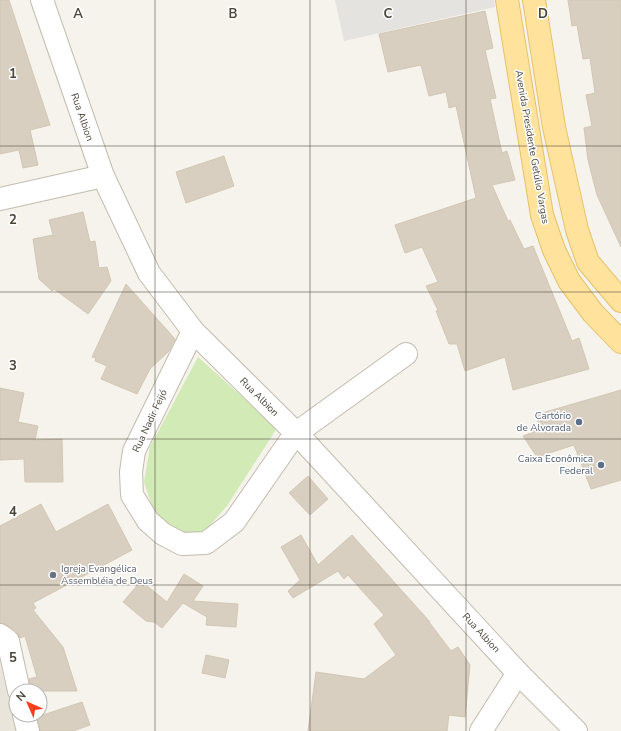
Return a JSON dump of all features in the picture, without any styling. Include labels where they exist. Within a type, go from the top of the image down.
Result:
[{"type":"main road","name":"Avenida Presidente Getúlio Vargas","points":[[507,0],[542,214],[554,250],[569,281],[593,314],[621,342]]},
{"type":"main road","points":[[534,0],[554,127],[577,230],[588,262],[621,301]]},
{"type":"street","name":"Rua Albion","points":[[42,0],[103,176],[149,273],[193,331],[296,434],[518,673],[576,731]]},
{"type":"street","points":[[0,199],[103,176]]},
{"type":"street","name":"Rua Nadir Feijó","points":[[193,331],[134,451],[131,472],[132,496],[148,521],[163,534],[182,544],[206,543],[234,522],[296,434],[406,354]]},
{"type":"street","points":[[1,635],[8,641],[17,683]]},
{"type":"street","points":[[481,731],[518,673]]},
{"type":"shaded area","points":[[335,0],[494,0],[495,7],[344,41]]},
{"type":"shaded area","points":[[0,664],[8,696],[8,723],[15,723],[17,731],[0,731]]},
{"type":"green space","points":[[198,357],[277,428],[227,506],[205,531],[179,536],[155,515],[144,482],[150,447]]},
{"type":"building","points":[[0,0],[9,0],[50,125],[30,130],[38,165],[23,168],[19,150],[0,154]]},
{"type":"building","points":[[568,0],[621,0],[621,247],[597,195],[588,160],[584,128],[592,126],[586,95],[595,93],[590,58],[583,59],[577,25],[572,26]]},
{"type":"building","points":[[485,11],[493,48],[485,50],[496,98],[490,99],[502,153],[507,151],[515,180],[492,185],[508,221],[510,220],[524,249],[533,246],[572,341],[579,338],[589,369],[513,390],[505,357],[465,371],[457,344],[449,344],[436,311],[438,310],[426,286],[438,282],[422,247],[405,253],[395,225],[476,198],[456,106],[449,108],[446,92],[429,96],[421,65],[388,72],[379,34]]},
{"type":"building","points":[[224,156],[234,186],[186,203],[176,172]]},
{"type":"building","points":[[83,212],[90,242],[95,241],[99,268],[107,267],[111,281],[88,314],[54,289],[52,291],[39,279],[33,239],[53,235],[49,220]]},
{"type":"building","points":[[126,284],[175,339],[169,351],[150,369],[137,394],[101,379],[107,366],[95,361],[96,358],[92,357]]},
{"type":"building","points":[[0,388],[24,393],[18,422],[38,426],[35,440],[62,439],[63,482],[25,482],[24,459],[0,460]]},
{"type":"building","name":"Cartório de Alvorada","points":[[621,390],[621,480],[591,489],[574,445],[537,457],[523,436],[541,429],[535,415]]},
{"type":"building","points":[[308,476],[328,499],[310,515],[289,493]]},
{"type":"building","name":"Igreja Evangélica Assembléia de Deus","points":[[41,504],[56,532],[108,504],[132,550],[33,603],[36,608],[33,610],[63,647],[77,691],[48,691],[48,683],[30,683],[29,679],[37,677],[25,636],[20,638],[16,631],[7,625],[0,623],[0,526]]},
{"type":"building","points":[[301,535],[318,565],[352,535],[430,622],[451,651],[458,647],[470,665],[465,717],[449,715],[447,731],[308,731],[316,672],[364,679],[396,655],[374,624],[384,615],[348,575],[344,579],[338,571],[293,598],[288,591],[300,580],[281,547]]},
{"type":"building","points":[[184,574],[203,586],[193,601],[238,604],[236,627],[206,625],[207,617],[183,603],[162,628],[154,622],[146,621],[123,602],[141,581],[167,602]]},
{"type":"building","points":[[206,655],[229,660],[225,678],[202,673]]},
{"type":"building","points":[[82,702],[90,725],[73,731],[40,731],[38,723],[48,723],[48,713]]},
{"type":"place","name":"Cartório de Alvorada","points":[[579,422]]},
{"type":"place","name":"Caixa Econômica Federal","points":[[601,465]]},
{"type":"place","name":"Igreja Evangélica Assembléia de Deus","points":[[53,575]]}]
